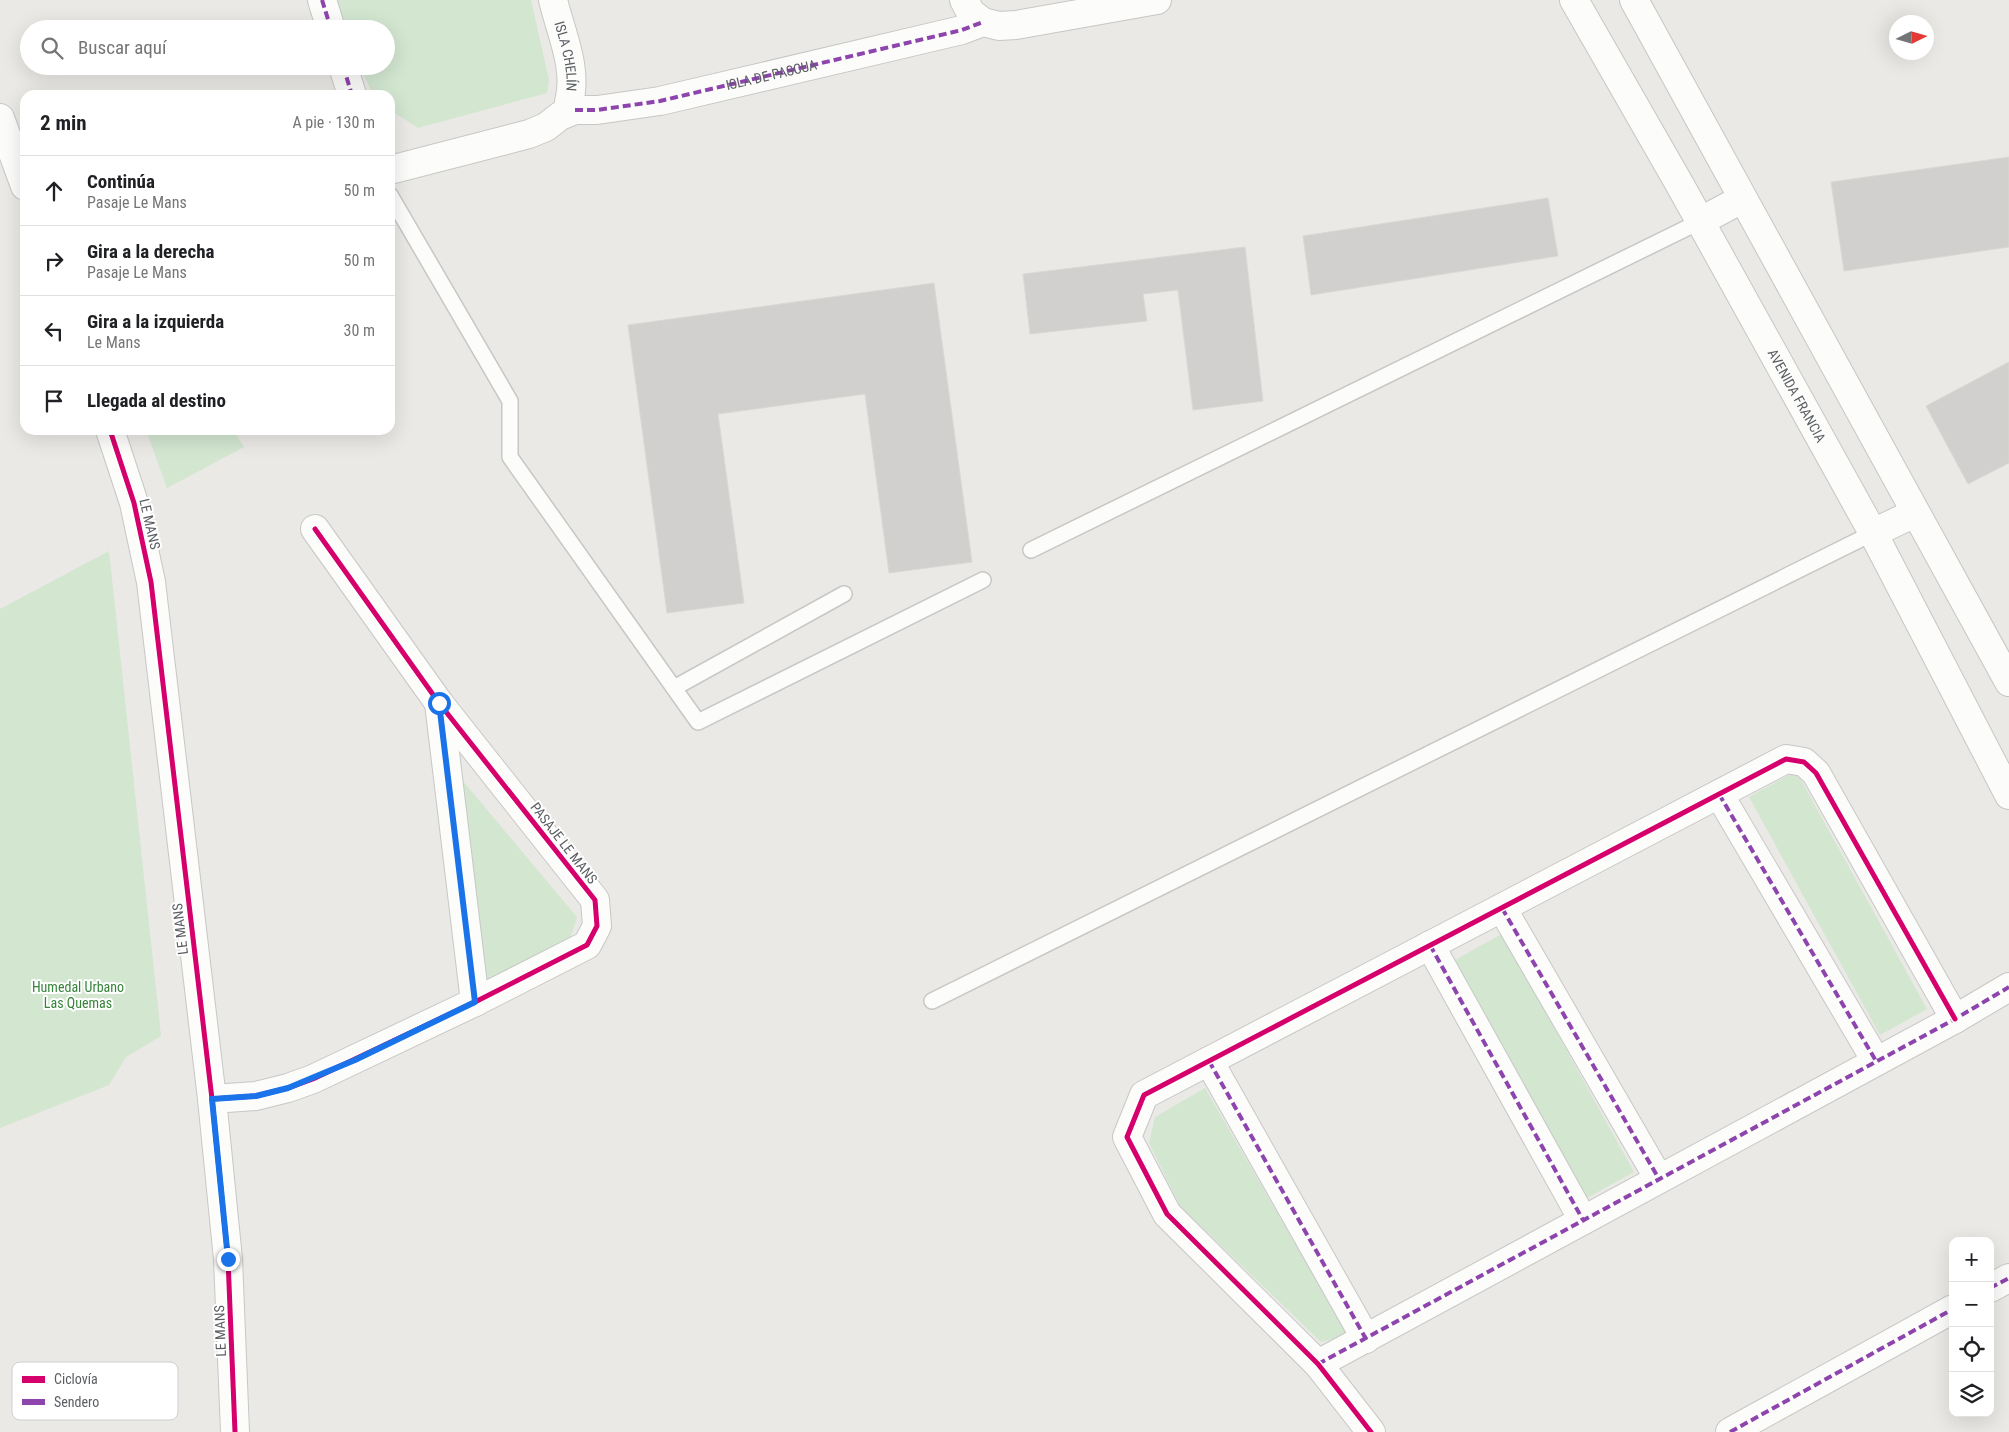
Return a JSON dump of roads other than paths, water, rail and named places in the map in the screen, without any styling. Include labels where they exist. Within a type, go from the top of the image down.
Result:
[{"type":"street","points":[[322,0],[328,20]]},
{"type":"street","name":"ISLA CHELÍN","points":[[553,0],[572,70],[573,89],[569,102],[575,110]]},
{"type":"street","points":[[964,0],[971,13],[983,22]]},
{"type":"street","name":"ISLA DE PASCUA","points":[[395,169],[529,134],[546,127],[560,116],[575,110],[597,110],[660,101],[962,30],[983,22],[999,26],[1016,24],[1157,0]]},
{"type":"street","name":"AVENIDA FRANCIA","points":[[1574,0],[1680,185],[1873,534],[2009,795]]},
{"type":"street","points":[[1634,0],[2009,682]]},
{"type":"street","points":[[346,75],[350,90]]},
{"type":"street","points":[[0,118],[20,172]]},
{"type":"street","points":[[1699,222],[1742,199]]},
{"type":"street","name":"LE MANS","points":[[112,435],[134,503],[151,582],[212,1099],[228,1259],[235,1432]]},
{"type":"street","points":[[1873,534],[1915,513]]},
{"type":"street","name":"PASAJE LE MANS","points":[[212,1099],[256,1096],[305,1082],[475,1002],[588,945],[597,926],[595,900],[439,703],[315,529]]},
{"type":"street","name":"PASAJE LE MANS","points":[[439,703],[475,1002]]},
{"type":"street","points":[[1370,1432],[1318,1364],[1167,1214],[1127,1137],[1144,1095],[1786,759],[1804,762],[1816,773],[1955,1018]]},
{"type":"street","points":[[1719,794],[1876,1062]]},
{"type":"street","points":[[1502,908],[1659,1179]]},
{"type":"street","points":[[1430,945],[1583,1220]]},
{"type":"street","points":[[1318,1364],[1876,1062],[2009,987]]},
{"type":"street","points":[[1209,1061],[1366,1339]]},
{"type":"street","points":[[1994,1286],[2009,1278]]},
{"type":"street","points":[[1735,1431],[1949,1311]]},
{"type":"lane","points":[[395,203],[510,401],[510,457],[698,722],[983,580]]},
{"type":"lane","points":[[1031,550],[1699,222]]},
{"type":"lane","points":[[932,1001],[1873,534]]},
{"type":"lane","points":[[674,688],[844,594]]},
{"type":"park label","name":"Humedal Urbano Las Quemas","points":[[78,996]]}]
